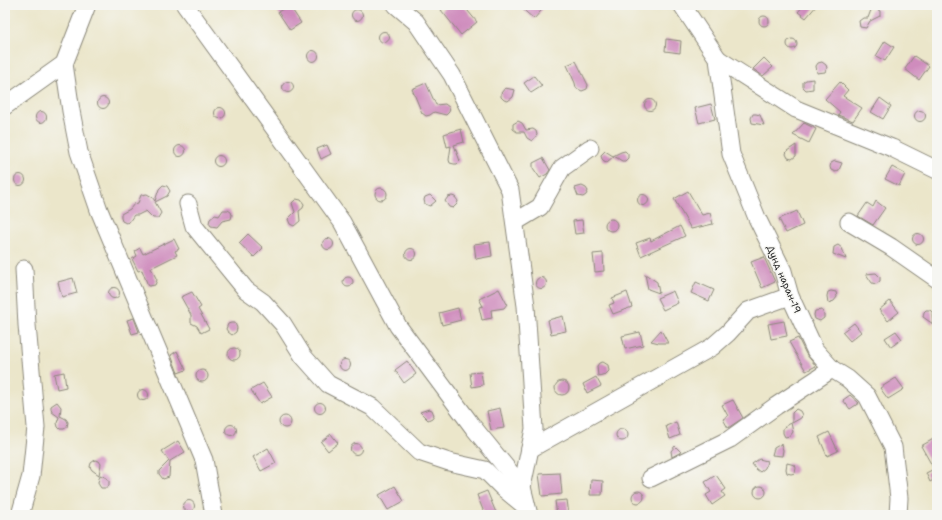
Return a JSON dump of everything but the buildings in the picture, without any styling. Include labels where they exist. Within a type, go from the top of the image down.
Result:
[{"type":"street","points":[[87,5],[64,64],[70,111],[79,152],[99,210],[204,460],[214,515]]},
{"type":"street","points":[[185,5],[342,222],[398,326],[473,427],[522,487],[528,511]]},
{"type":"street","name":"Дунд наран-19","points":[[682,5],[718,59],[731,154],[757,218],[783,271],[790,296],[816,350],[832,369],[867,396],[893,447],[899,498],[898,515]]},
{"type":"street","points":[[400,7],[416,22],[452,74],[510,190],[526,306],[534,429],[522,487]]},
{"type":"street","points":[[718,59],[796,109],[892,148],[937,170]]},
{"type":"street","points":[[5,106],[64,64]]},
{"type":"street","points":[[515,222],[540,207],[562,168],[590,148]]},
{"type":"street","points":[[188,204],[194,226],[246,290],[263,302],[283,324],[303,356],[328,384],[372,408],[419,452],[449,462],[485,470],[528,511]]},
{"type":"street","points":[[849,222],[891,247],[937,279]]},
{"type":"street","points":[[20,515],[31,476],[36,426],[27,325],[24,269]]},
{"type":"street","points":[[530,449],[712,347],[728,333],[748,311],[790,296]]},
{"type":"street","points":[[651,478],[730,438],[832,369]]},
{"type":"waterway","points":[[5,9],[10,5]]}]
